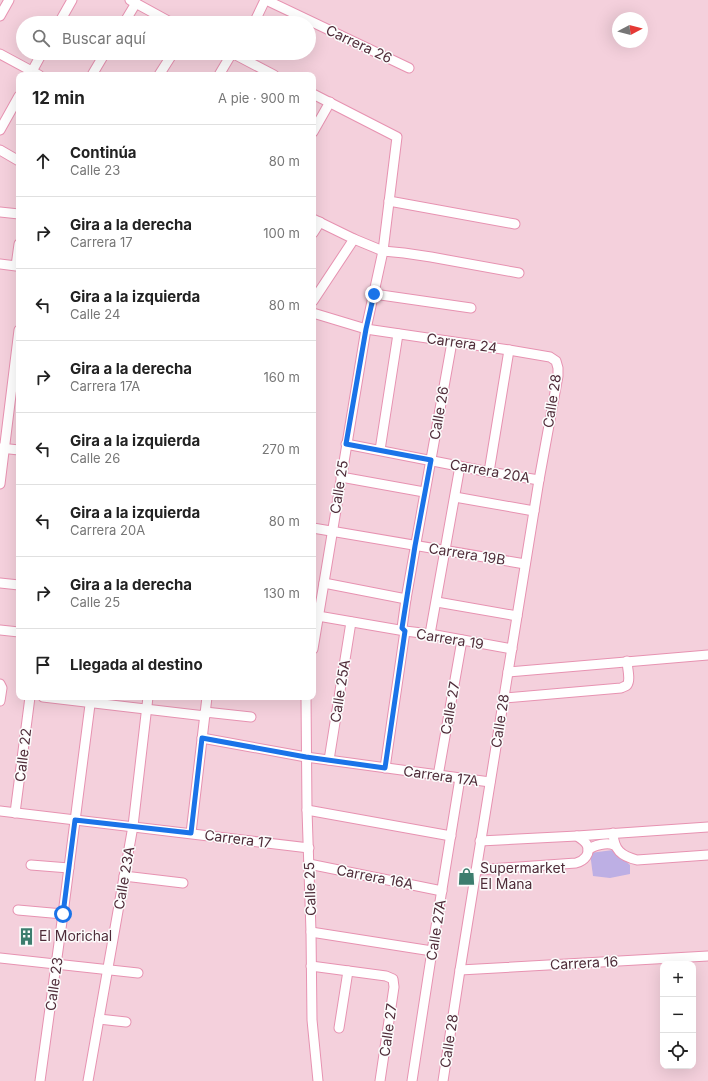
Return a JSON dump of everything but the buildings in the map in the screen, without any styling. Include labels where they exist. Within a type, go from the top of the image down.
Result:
[{"type":"street","points":[[0,16],[9,0]]},
{"type":"street","points":[[63,16],[72,0]]},
{"type":"street","points":[[258,16],[266,0]]},
{"type":"street","name":"Carrera 26","points":[[266,0],[300,16]]},
{"type":"street","points":[[127,16],[133,2],[159,16]]},
{"type":"street","name":"Carrera 26","points":[[316,24],[409,68]]},
{"type":"street","points":[[0,54],[31,72]]},
{"type":"street","points":[[35,72],[39,60]]},
{"type":"street","points":[[94,72],[101,60]]},
{"type":"street","points":[[161,72],[169,60]]},
{"type":"street","points":[[221,72],[228,60]]},
{"type":"street","points":[[245,60],[268,72]]},
{"type":"street","points":[[316,95],[330,102],[316,127]]},
{"type":"street","points":[[0,130],[16,101]]},
{"type":"street","name":"Calle 25","points":[[316,629],[366,329],[383,251],[397,137],[330,102]]},
{"type":"street","points":[[0,150],[16,159]]},
{"type":"street","points":[[389,201],[515,224]]},
{"type":"street","points":[[0,212],[16,214]]},
{"type":"street","points":[[317,220],[354,239],[383,251],[425,256],[519,273]]},
{"type":"street","points":[[316,296],[354,239]]},
{"type":"street","points":[[0,264],[16,266]]},
{"type":"street","points":[[374,294],[471,308]]},
{"type":"street","name":"Carrera 24","points":[[316,314],[366,329],[550,357],[556,362]]},
{"type":"street","points":[[380,450],[398,334]]},
{"type":"street","name":"Calle 26","points":[[385,768],[405,631],[402,628],[406,599],[452,342]]},
{"type":"street","points":[[489,472],[508,350]]},
{"type":"street","points":[[0,484],[2,448],[16,351]]},
{"type":"street","name":"Calle 28","points":[[443,1081],[480,841],[539,480],[558,376],[556,362]]},
{"type":"street","name":"Carrera 20A","points":[[346,444],[489,472],[539,480]]},
{"type":"street","points":[[2,448],[16,450]]},
{"type":"street","points":[[430,634],[460,466]]},
{"type":"street","points":[[341,477],[424,492]]},
{"type":"street","points":[[455,497],[534,511]]},
{"type":"street","name":"Carrera 19B","points":[[316,528],[526,564]]},
{"type":"street","points":[[0,583],[16,585]]},
{"type":"street","points":[[324,583],[406,599]]},
{"type":"street","points":[[436,602],[517,616]]},
{"type":"street","name":"Carrera 19","points":[[318,616],[512,649]]},
{"type":"street","name":"Calle 25A","points":[[329,760],[351,622]]},
{"type":"street","points":[[0,630],[16,632]]},
{"type":"street","name":"Calle 27","points":[[438,776],[462,640]]},
{"type":"street","points":[[508,672],[708,655]]},
{"type":"street","points":[[504,698],[621,688],[628,684],[629,679],[627,661]]},
{"type":"street","points":[[0,684],[2,688],[0,701]]},
{"type":"street","name":"Calle 22","points":[[15,813],[30,700]]},
{"type":"street","points":[[90,700],[146,709],[251,717]]},
{"type":"street","name":"Calle 23","points":[[40,1081],[90,700]]},
{"type":"street","name":"Calle 23A","points":[[88,1081],[133,826],[148,700]]},
{"type":"street","points":[[191,833],[207,700]]},
{"type":"street","name":"Calle 25","points":[[306,700],[312,1020],[318,1081]]},
{"type":"street","name":"Carrera 17A","points":[[202,738],[306,757],[490,782]]},
{"type":"street","name":"Calle 27A","points":[[412,1081],[460,778]]},
{"type":"street","points":[[307,810],[452,836]]},
{"type":"street","name":"Carrera 17","points":[[0,811],[309,848]]},
{"type":"street","points":[[480,841],[576,836],[708,826]]},
{"type":"street","points":[[613,833],[614,845],[622,854],[636,860],[708,856]]},
{"type":"street","points":[[576,836],[586,843],[588,850]]},
{"type":"street","points":[[476,870],[582,862],[588,850],[594,846],[614,845]]},
{"type":"street","name":"Carrera 16A","points":[[309,864],[442,891]]},
{"type":"street","points":[[31,865],[69,868]]},
{"type":"street","points":[[124,876],[183,883]]},
{"type":"street","points":[[18,910],[63,914]]},
{"type":"street","points":[[311,932],[432,951]]},
{"type":"street","name":"Carrera 16","points":[[460,970],[708,956]]},
{"type":"street","points":[[0,964],[0,958],[138,973]]},
{"type":"street","points":[[311,966],[348,971],[339,1028]]},
{"type":"street","name":"Calle 27","points":[[348,971],[386,976],[393,979],[394,987],[380,1081]]},
{"type":"street","points":[[99,1019],[126,1022]]},
{"type":"shaded area","points":[[613,850],[630,865],[630,874],[610,878],[593,876],[590,853]]},
{"type":"place","name":"Supermarket El Mana","points":[[467,876]]},
{"type":"place","name":"El Morichal","points":[[26,936]]},
{"type":"route","points":[[63,914],[75,820],[191,833],[202,738],[306,757],[385,768],[405,631],[402,628],[406,599],[424,492],[431,460],[346,444],[366,329],[374,294]]}]
